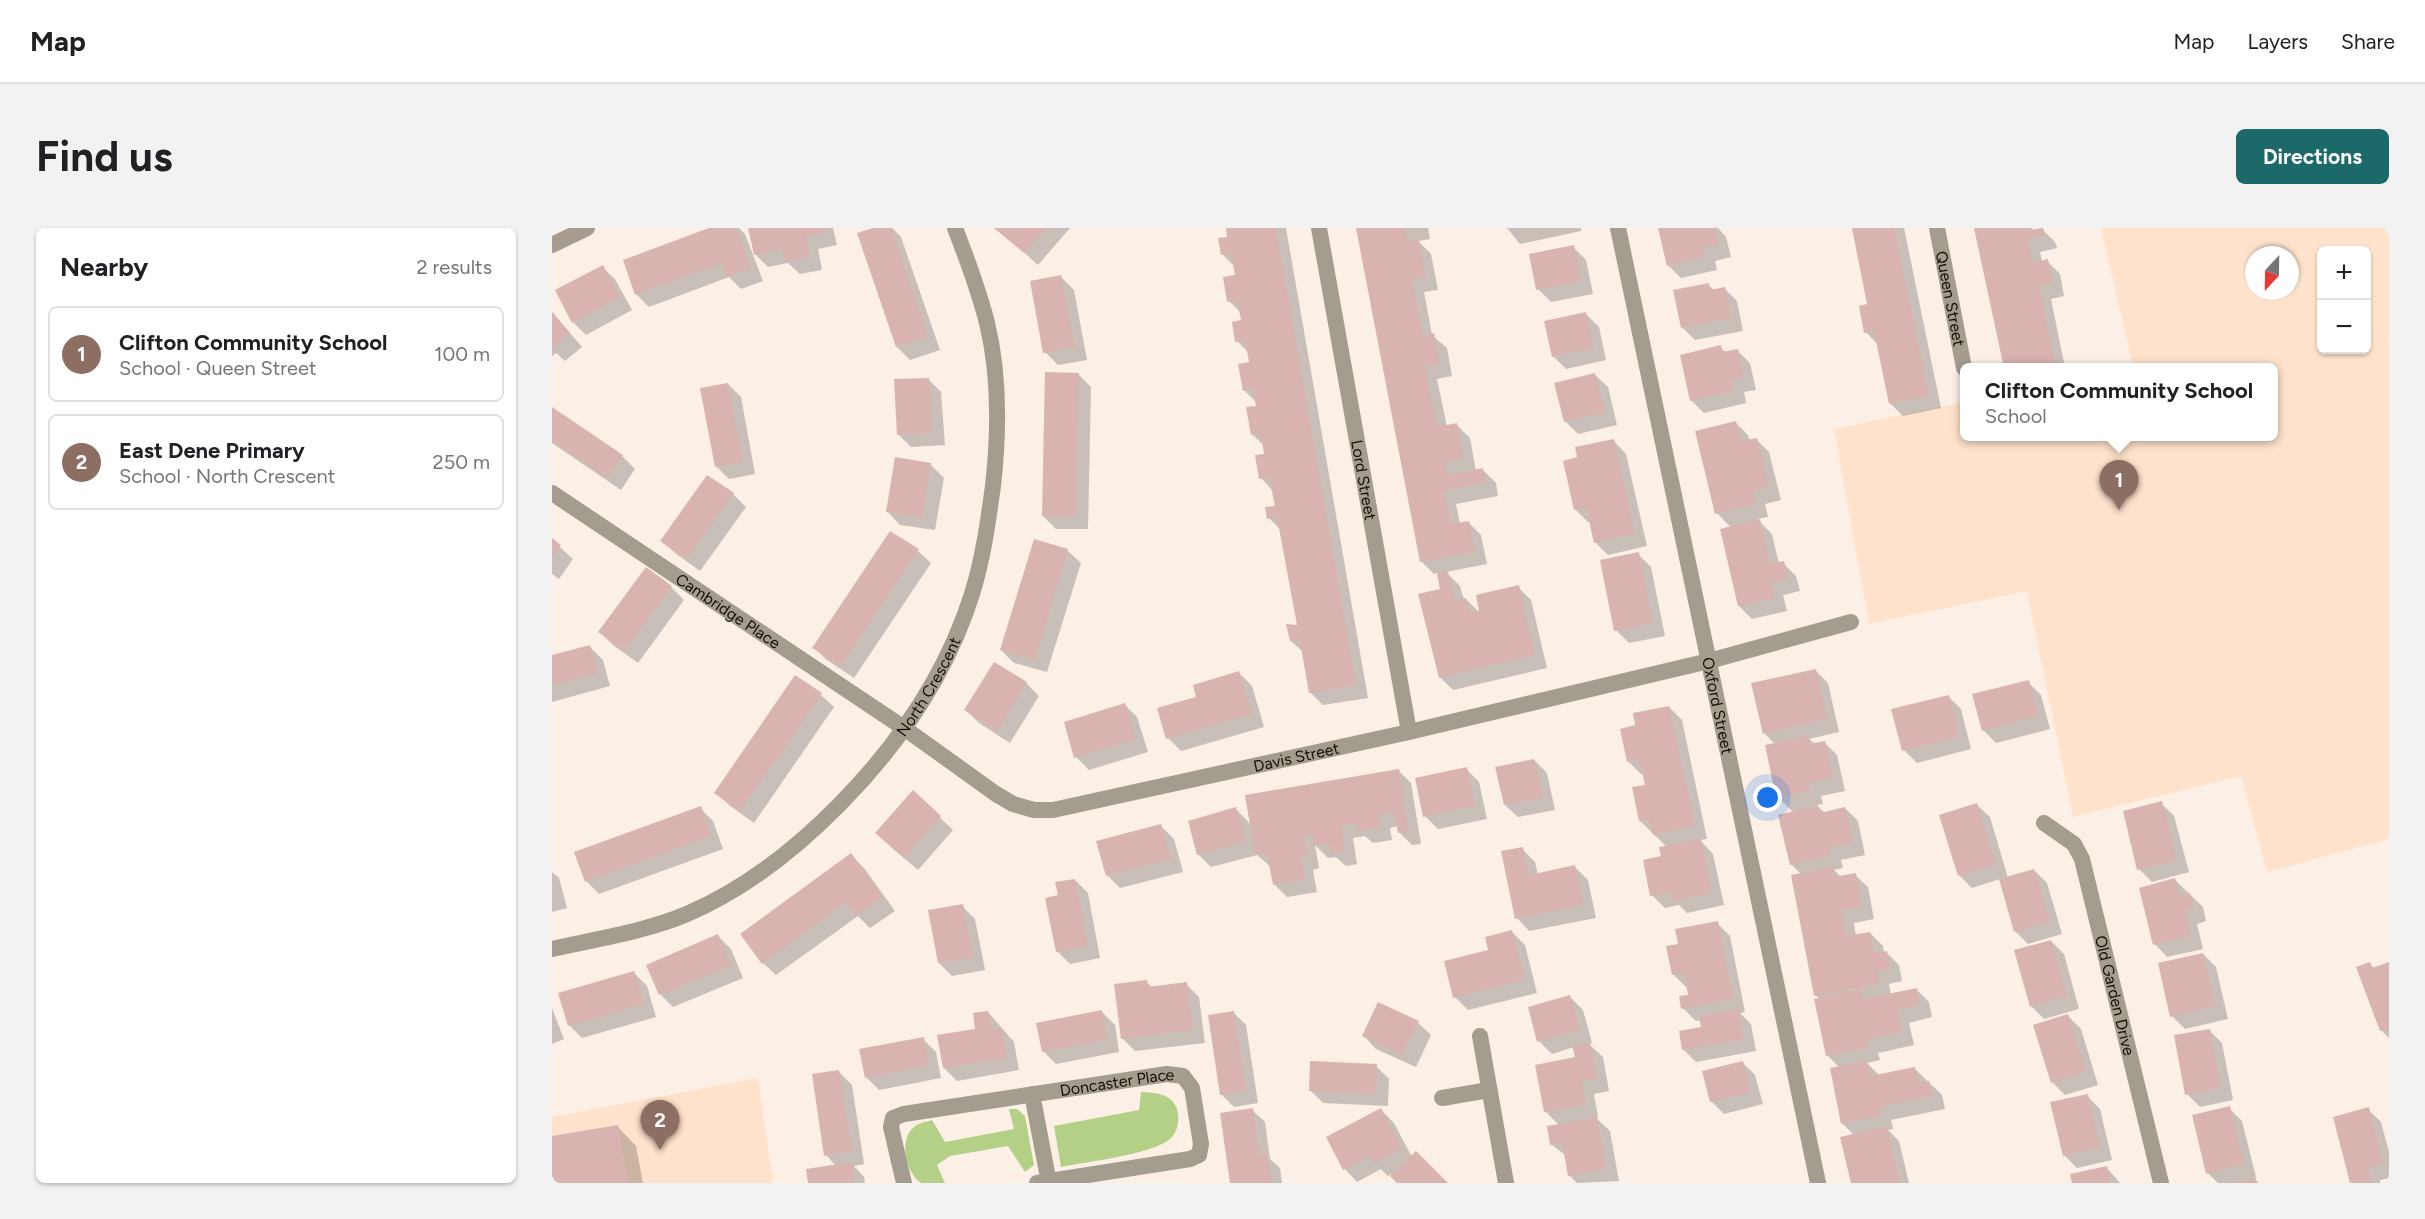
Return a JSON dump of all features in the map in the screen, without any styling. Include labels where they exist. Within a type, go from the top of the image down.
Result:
[{"type":"street","points":[[552,245],[587,228]]},
{"type":"street","name":"North Crescent","points":[[552,949],[686,915],[768,869],[812,832],[861,783],[922,703],[956,638],[973,592],[987,528],[995,463],[997,427],[995,371],[987,324],[969,263],[955,228]]},
{"type":"street","name":"Lord Street","points":[[1319,228],[1409,732]]},
{"type":"street","name":"Oxford Street","points":[[1618,228],[1818,1183]]},
{"type":"street","name":"Queen Street","points":[[1937,228],[1964,363]]},
{"type":"street","name":"Cambridge Place","points":[[552,493],[904,728]]},
{"type":"street","name":"Davis Street","points":[[904,728],[1013,804],[1034,810],[1053,810],[1409,732],[1708,661],[1851,622]]},
{"type":"street","name":"Old Garden Drive","points":[[2044,823],[2074,844],[2082,859],[2161,1183]]},
{"type":"street","points":[[1480,1036],[1506,1183]]},
{"type":"street","name":"Doncaster Place","points":[[904,1183],[891,1127],[893,1118],[904,1114],[1032,1094],[1167,1074],[1183,1076],[1192,1088],[1201,1144],[1198,1155],[1190,1159],[1045,1182],[1032,1094]]},
{"type":"street","points":[[1442,1098],[1489,1090]]},
{"type":"shaded area","points":[[2101,228],[2389,228],[2389,839],[2267,872],[2241,776],[2073,817],[2027,591],[1869,624],[1834,429],[1960,403],[1960,441],[2278,441],[2278,363],[2132,363]]},
{"type":"shaded area","points":[[758,1078],[773,1183],[552,1183],[552,1117]]},
{"type":"green space","points":[[1141,1092],[1162,1095],[1174,1104],[1178,1113],[1178,1121],[1177,1129],[1170,1139],[1135,1153],[1061,1167],[1054,1126],[1139,1110]]},
{"type":"green space","points":[[1009,1109],[1017,1109],[1025,1116],[1034,1165],[1025,1172],[1008,1146],[950,1156],[937,1165],[945,1183],[921,1183],[911,1172],[905,1148],[909,1133],[916,1126],[932,1120],[945,1142],[1014,1129]]},
{"type":"building","points":[[709,228],[736,228],[751,268],[726,277],[721,263],[635,295],[623,260]]},
{"type":"building","points":[[748,228],[824,228],[825,233],[806,236],[810,257],[785,262],[782,249],[754,255]]},
{"type":"building","points":[[873,228],[891,228],[928,337],[896,347],[857,233]]},
{"type":"building","points":[[994,228],[1046,228],[1024,253]]},
{"type":"building","points":[[1226,228],[1276,228],[1356,685],[1309,693],[1300,642],[1290,641],[1286,624],[1297,625],[1277,517],[1267,519],[1265,507],[1275,506],[1269,477],[1259,479],[1255,455],[1264,454],[1261,434],[1251,435],[1246,407],[1256,406],[1253,389],[1243,391],[1238,364],[1249,362],[1245,340],[1235,342],[1232,322],[1241,320],[1237,300],[1227,302],[1223,277],[1235,275],[1231,253],[1221,255],[1218,238],[1227,237]]},
{"type":"building","points":[[1356,228],[1405,228],[1408,242],[1419,240],[1426,277],[1412,279],[1423,336],[1434,333],[1440,364],[1425,366],[1437,427],[1457,423],[1464,458],[1445,462],[1447,475],[1483,468],[1486,483],[1444,491],[1451,524],[1469,521],[1475,552],[1420,562]]},
{"type":"building","points":[[1658,228],[1715,228],[1719,245],[1703,248],[1705,257],[1667,266]]},
{"type":"building","points":[[1852,228],[1894,228],[1929,396],[1889,404],[1874,331],[1864,333],[1859,306],[1867,304]]},
{"type":"building","points":[[1974,228],[2023,228],[2024,231],[2043,228],[2045,235],[2028,239],[2033,263],[2048,259],[2052,283],[2039,286],[2055,363],[2003,363]]},
{"type":"building","points":[[1574,245],[1581,281],[1536,290],[1529,254]]},
{"type":"building","points":[[603,265],[620,297],[572,323],[555,290]]},
{"type":"building","points":[[1061,275],[1075,347],[1043,353],[1030,281]]},
{"type":"building","points":[[1709,283],[1710,290],[1725,287],[1731,318],[1681,328],[1673,290]]},
{"type":"building","points":[[552,312],[570,333],[552,349]]},
{"type":"building","points":[[1586,312],[1594,348],[1552,357],[1544,321]]},
{"type":"building","points":[[1721,345],[1722,352],[1738,349],[1744,377],[1732,380],[1734,391],[1690,401],[1680,355]]},
{"type":"building","points":[[1045,372],[1079,373],[1076,517],[1042,516]]},
{"type":"building","points":[[1595,373],[1605,412],[1564,422],[1554,383]]},
{"type":"building","points":[[929,378],[932,433],[897,435],[894,379]]},
{"type":"building","points":[[728,383],[743,462],[715,467],[700,388]]},
{"type":"building","points":[[552,407],[623,455],[607,478],[552,440]]},
{"type":"building","points":[[1736,421],[1741,441],[1757,438],[1769,487],[1753,491],[1756,504],[1715,514],[1695,431]]},
{"type":"building","points":[[1614,439],[1635,534],[1594,543],[1586,507],[1574,510],[1563,461],[1577,457],[1575,447]]},
{"type":"building","points":[[895,457],[931,463],[922,518],[886,512]]},
{"type":"building","points":[[707,475],[734,493],[686,560],[660,541]]},
{"type":"building","points":[[1760,519],[1770,564],[1784,561],[1788,579],[1771,583],[1775,598],[1738,606],[1720,529]]},
{"type":"building","points":[[890,531],[919,549],[841,666],[812,648]]},
{"type":"building","points":[[552,538],[561,545],[552,558]]},
{"type":"building","points":[[1034,539],[1068,549],[1035,660],[1000,650]]},
{"type":"building","points":[[1639,552],[1653,623],[1614,631],[1600,560]]},
{"type":"building","points":[[646,567],[672,586],[624,651],[598,632]]},
{"type":"building","points":[[1448,572],[1455,600],[1466,598],[1470,613],[1479,611],[1476,595],[1519,585],[1535,655],[1439,678],[1418,594],[1440,589],[1437,574]]},
{"type":"building","points":[[590,645],[598,673],[552,686],[552,655]]},
{"type":"building","points":[[994,662],[1027,682],[997,731],[964,710]]},
{"type":"building","points":[[1816,669],[1827,719],[1763,734],[1751,683]]},
{"type":"building","points":[[1239,671],[1252,714],[1166,739],[1157,708],[1196,697],[1193,685]]},
{"type":"building","points":[[795,675],[822,693],[740,811],[714,793]]},
{"type":"building","points":[[2029,680],[2038,716],[1982,731],[1972,694]]},
{"type":"building","points":[[1949,695],[1959,737],[1902,751],[1891,709]]},
{"type":"building","points":[[1125,703],[1136,739],[1074,758],[1064,722]]},
{"type":"building","points":[[1669,706],[1695,826],[1653,835],[1649,819],[1639,821],[1632,787],[1645,785],[1639,759],[1627,762],[1620,729],[1635,725],[1633,713]]},
{"type":"building","points":[[1808,736],[1810,744],[1825,741],[1833,778],[1809,783],[1810,791],[1776,798],[1765,745]]},
{"type":"building","points":[[1534,759],[1543,798],[1504,805],[1495,767]]},
{"type":"building","points":[[1467,767],[1475,806],[1423,817],[1415,778]]},
{"type":"building","points":[[1399,769],[1409,832],[1398,833],[1394,812],[1378,815],[1380,828],[1358,831],[1357,823],[1341,825],[1345,851],[1331,854],[1330,843],[1314,846],[1312,833],[1304,835],[1307,856],[1301,857],[1305,880],[1273,885],[1267,853],[1255,855],[1245,795]]},
{"type":"building","points":[[913,790],[941,816],[904,858],[875,833]]},
{"type":"building","points":[[2162,801],[2177,860],[2137,870],[2123,811]]},
{"type":"building","points":[[1977,803],[1996,864],[1958,876],[1939,815]]},
{"type":"building","points":[[1818,805],[1820,813],[1845,807],[1853,842],[1829,848],[1831,856],[1790,865],[1778,815]]},
{"type":"building","points":[[701,806],[711,836],[585,882],[574,852]]},
{"type":"building","points":[[1236,807],[1246,842],[1197,855],[1188,821]]},
{"type":"building","points":[[1161,824],[1171,859],[1106,876],[1096,841]]},
{"type":"building","points":[[1701,839],[1712,893],[1672,901],[1671,892],[1650,896],[1643,860],[1661,856],[1659,847]]},
{"type":"building","points":[[1523,847],[1529,875],[1575,865],[1584,905],[1515,919],[1501,851]]},
{"type":"building","points":[[851,853],[883,897],[856,916],[846,902],[762,964],[740,934]]},
{"type":"building","points":[[1833,867],[1834,877],[1856,873],[1862,907],[1842,910],[1846,936],[1870,932],[1874,953],[1887,951],[1890,969],[1877,971],[1880,984],[1814,996],[1791,875]]},
{"type":"building","points":[[2034,869],[2050,921],[2014,932],[1999,879]]},
{"type":"building","points":[[2175,878],[2179,896],[2190,893],[2194,908],[2185,911],[2191,936],[2153,945],[2139,888]]},
{"type":"building","points":[[1075,879],[1088,946],[1056,952],[1045,898],[1058,895],[1055,882]]},
{"type":"building","points":[[963,904],[973,957],[938,963],[928,910]]},
{"type":"building","points":[[1718,921],[1733,999],[1681,1009],[1679,996],[1688,995],[1684,973],[1672,975],[1666,946],[1678,944],[1675,929]]},
{"type":"building","points":[[1512,930],[1525,980],[1453,998],[1444,961],[1488,950],[1485,937]]},
{"type":"building","points":[[718,934],[731,965],[659,995],[646,965]]},
{"type":"building","points":[[2051,940],[2067,996],[2030,1007],[2014,950]]},
{"type":"building","points":[[2203,953],[2216,1006],[2170,1017],[2158,963]]},
{"type":"building","points":[[2370,962],[2372,968],[2389,962],[2389,1028],[2380,1031],[2356,967]]},
{"type":"building","points":[[634,971],[644,1004],[568,1026],[558,993]]},
{"type":"building","points":[[1147,980],[1148,987],[1187,982],[1193,1030],[1121,1039],[1114,984]]},
{"type":"building","points":[[1917,988],[1920,1005],[1897,1010],[1902,1032],[1866,1040],[1868,1048],[1826,1056],[1814,999],[1861,989],[1863,999]]},
{"type":"building","points":[[1570,995],[1580,1030],[1537,1042],[1528,1007]]},
{"type":"building","points":[[1378,1002],[1419,1021],[1402,1055],[1362,1036]]},
{"type":"building","points":[[1738,1009],[1744,1039],[1682,1050],[1679,1031],[1701,1027],[1699,1016]]},
{"type":"building","points":[[1102,1010],[1107,1040],[1042,1052],[1036,1023]]},
{"type":"building","points":[[988,1011],[992,1029],[1002,1028],[1007,1058],[943,1068],[937,1035],[975,1029],[973,1013]]},
{"type":"building","points":[[1234,1011],[1246,1091],[1220,1095],[1208,1015]]},
{"type":"building","points":[[2068,1014],[2086,1072],[2051,1083],[2033,1025]]},
{"type":"building","points":[[2210,1029],[2221,1088],[2185,1095],[2174,1035]]},
{"type":"building","points":[[924,1037],[929,1065],[865,1078],[859,1049]]},
{"type":"building","points":[[1590,1043],[1597,1078],[1582,1081],[1586,1105],[1544,1112],[1535,1065],[1575,1057],[1572,1046]]},
{"type":"building","points":[[1310,1061],[1377,1064],[1376,1094],[1309,1091]]},
{"type":"building","points":[[1743,1061],[1751,1092],[1710,1102],[1702,1071]]},
{"type":"building","points":[[1867,1061],[1870,1076],[1915,1067],[1918,1083],[1929,1081],[1932,1096],[1879,1107],[1881,1116],[1841,1124],[1830,1068]]},
{"type":"building","points":[[839,1070],[852,1152],[824,1156],[812,1074]]},
{"type":"building","points":[[2088,1094],[2100,1147],[2063,1156],[2050,1102]]},
{"type":"building","points":[[2230,1106],[2244,1164],[2206,1174],[2192,1115]]},
{"type":"building","points":[[2369,1107],[2383,1163],[2368,1168],[2372,1183],[2350,1183],[2333,1117]]},
{"type":"building","points":[[1253,1108],[1259,1155],[1267,1153],[1272,1183],[1230,1183],[1220,1113]]},
{"type":"building","points":[[1381,1108],[1402,1148],[1374,1164],[1370,1156],[1343,1170],[1326,1137]]},
{"type":"building","points":[[1597,1117],[1606,1169],[1568,1176],[1562,1142],[1550,1145],[1547,1126]]},
{"type":"building","points":[[618,1125],[628,1183],[552,1183],[552,1136]]},
{"type":"building","points":[[1887,1126],[1900,1183],[1851,1183],[1840,1137]]},
{"type":"building","points":[[1416,1151],[1448,1183],[1397,1183],[1390,1176]]},
{"type":"building","points":[[852,1162],[855,1183],[808,1183],[806,1169]]},
{"type":"building","points":[[2107,1166],[2111,1183],[2072,1183],[2070,1174]]},
{"type":"building","points":[[2255,1177],[2257,1183],[2235,1183],[2235,1182]]},
{"type":"place","name":"Clifton Community School","points":[[2119,510]]},
{"type":"place","name":"East Dene Primary","points":[[660,1150]]}]
